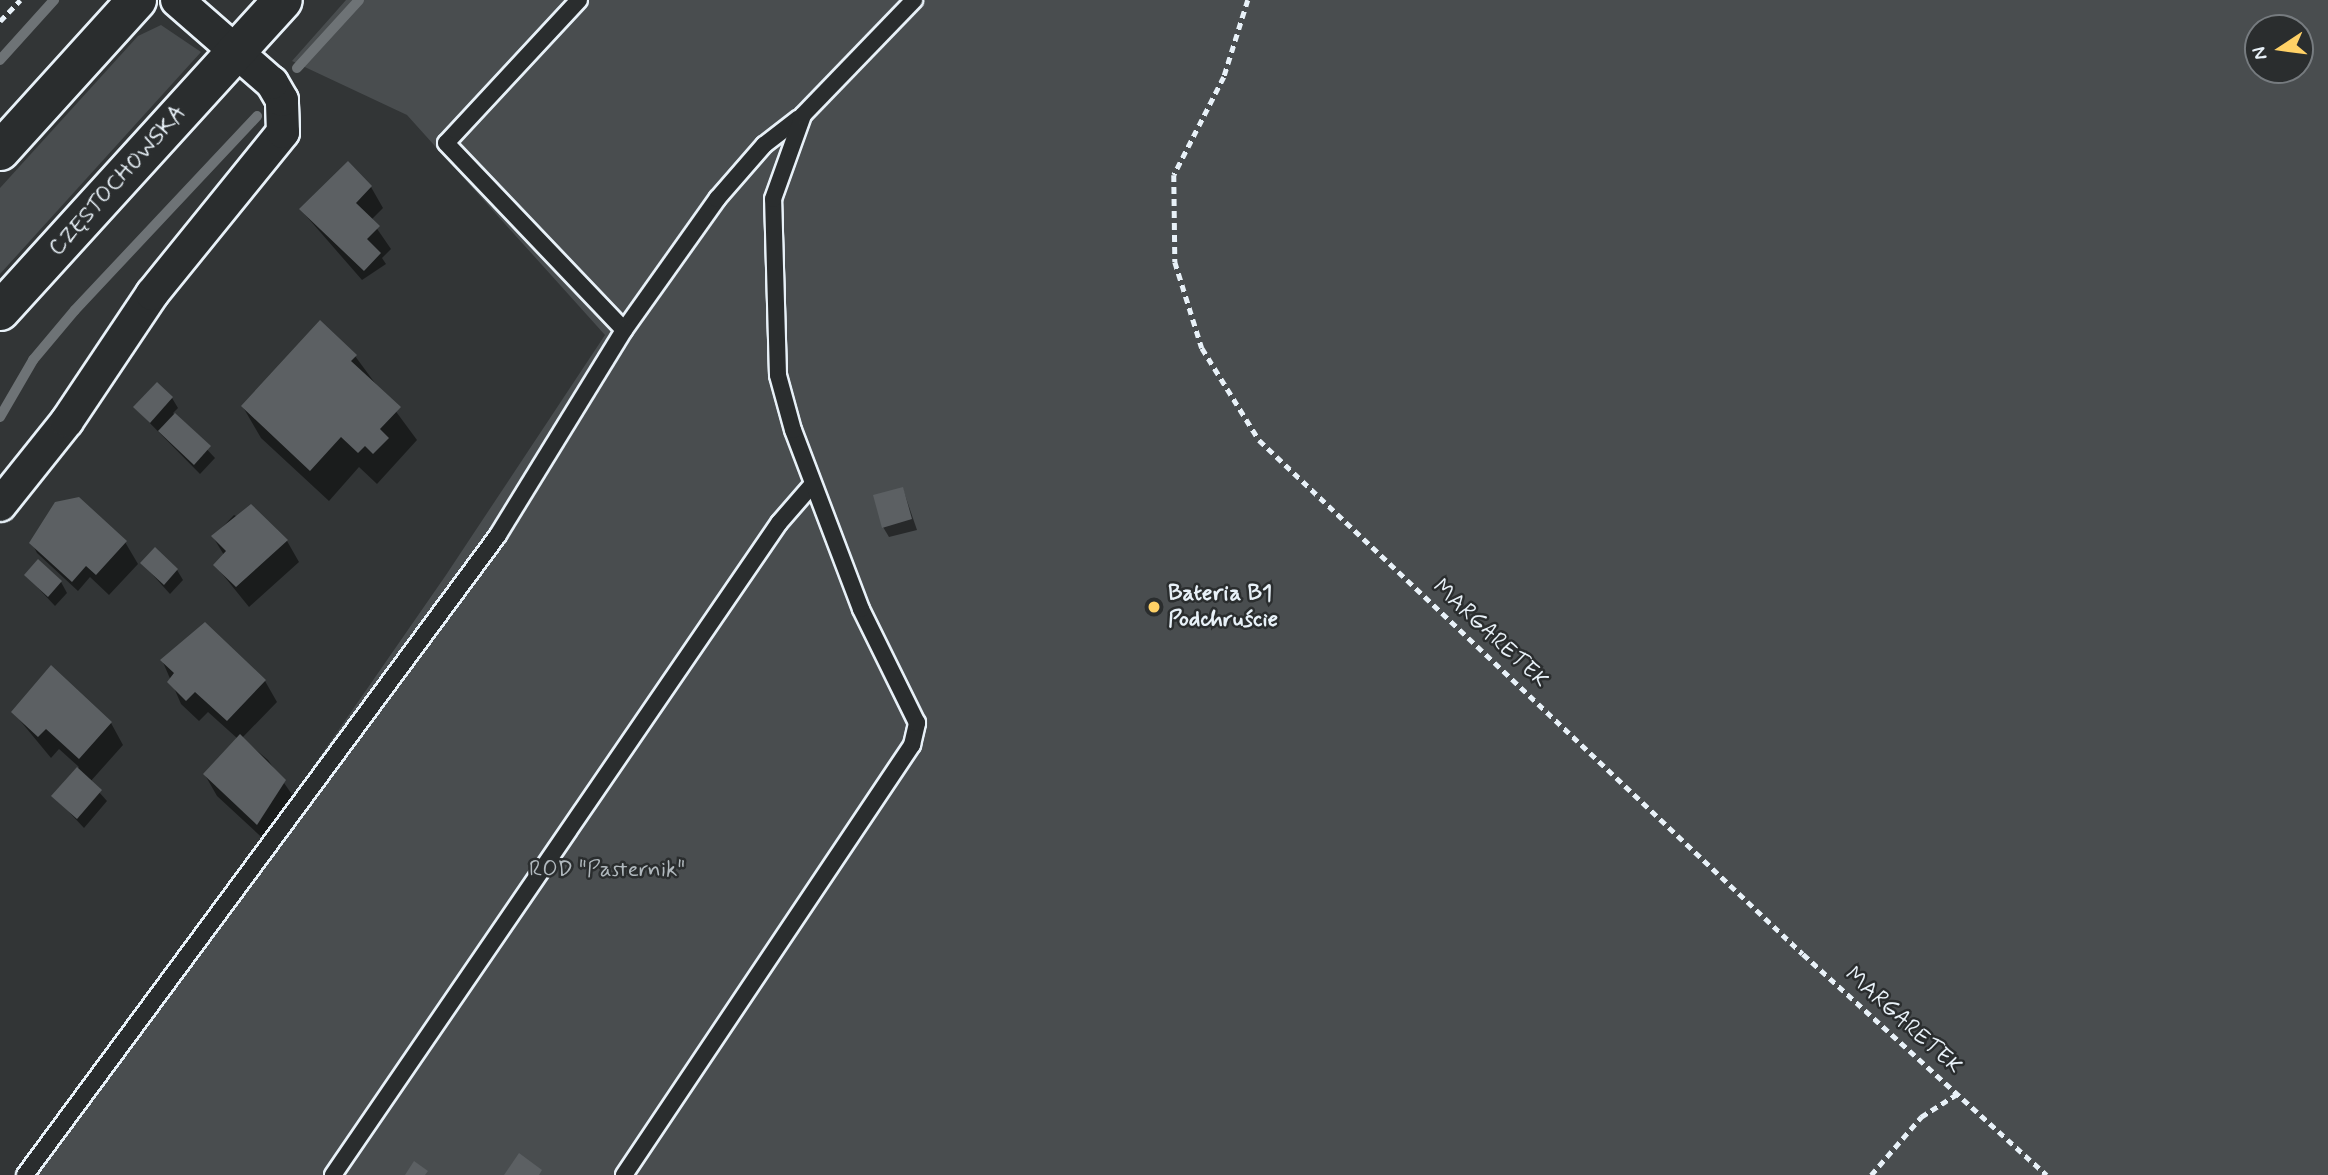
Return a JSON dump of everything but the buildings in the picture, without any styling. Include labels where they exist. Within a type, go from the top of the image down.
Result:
[{"type":"main road","points":[[0,151],[137,0]]},
{"type":"main road","name":"CZĘSTOCHOWSKA","points":[[0,311],[283,0]]},
{"type":"street","points":[[0,505],[160,283],[283,132],[282,100],[272,83],[177,0]]},
{"type":"lane","points":[[579,0],[446,143],[624,330]]},
{"type":"lane","points":[[25,1175],[498,536],[624,330],[717,199],[764,145],[803,115],[914,0]]},
{"type":"lane","points":[[624,1175],[912,745],[917,723],[861,609],[812,485],[778,375],[772,199],[803,115]]},
{"type":"lane","points":[[333,1175],[779,523],[812,485]]},
{"type":"path","points":[[0,21],[20,0]]},
{"type":"path","name":"MARGARETEK","points":[[1248,0],[1224,77],[1174,175],[1175,262],[1202,348],[1259,440],[1957,1094],[2047,1175]]},
{"type":"path","points":[[1871,1175],[1921,1117],[1957,1094]]},
{"type":"green space","name":"ROD \"Pasternik\"","points":[[346,0],[2328,0],[2328,1175],[30,1175],[446,575],[605,335],[407,115],[292,61]]},
{"type":"green space","points":[[161,25],[201,52],[0,274],[0,188],[138,36]]},
{"type":"waterway","points":[[0,60],[54,0]]},
{"type":"waterway","points":[[297,68],[359,0]]},
{"type":"waterway","points":[[0,417],[33,360],[75,310],[257,116]]},
{"type":"place","name":"Bateria B1 Podchruście","points":[[1154,607]]}]
